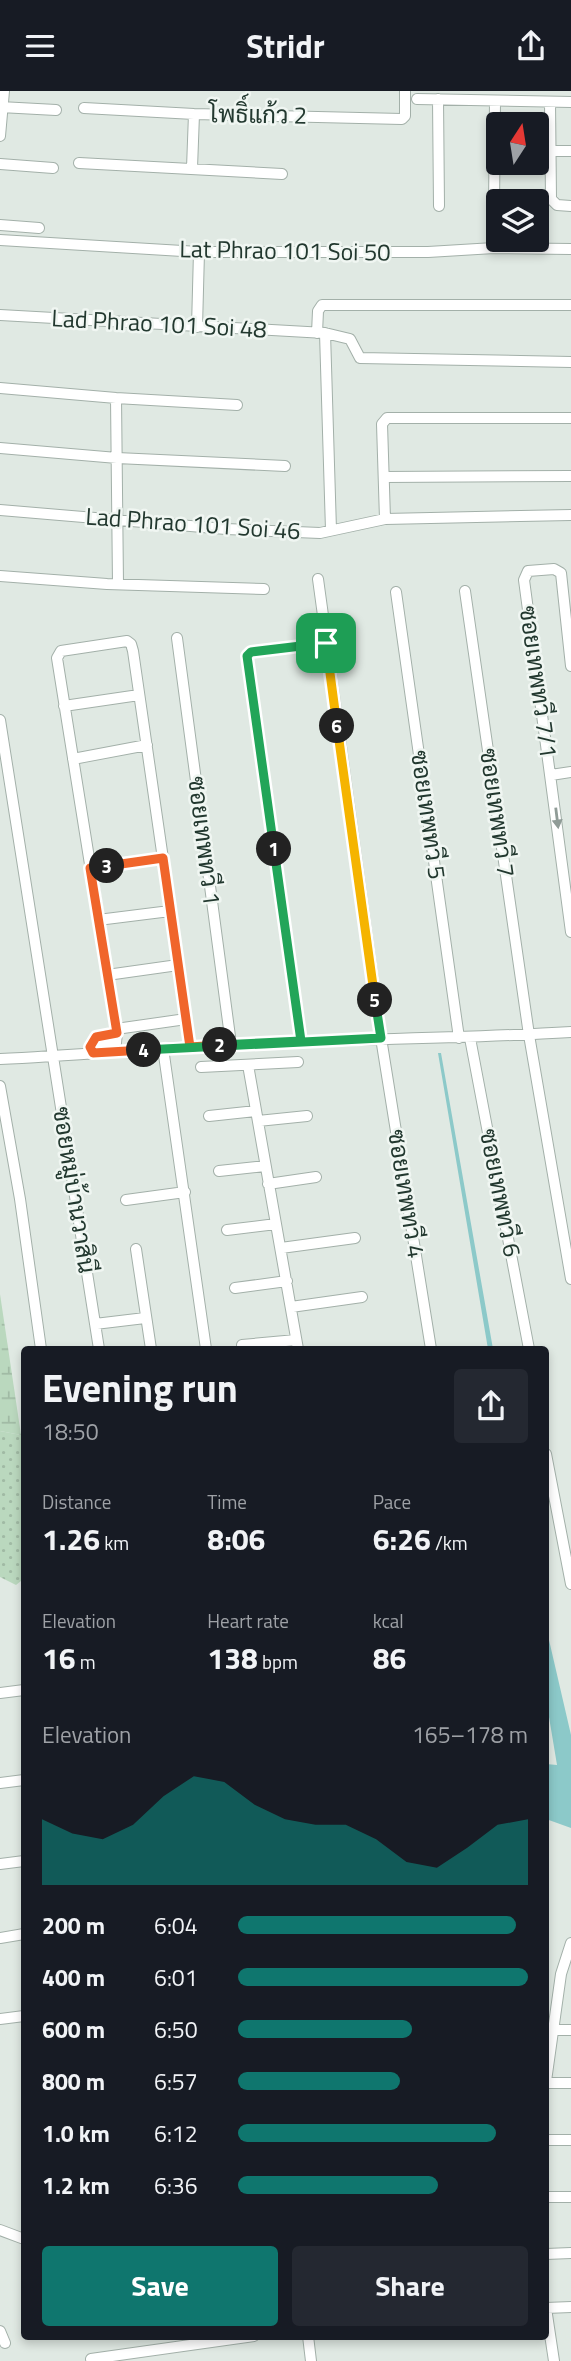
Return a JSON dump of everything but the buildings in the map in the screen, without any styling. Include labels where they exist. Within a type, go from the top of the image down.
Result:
[{"type":"street","points":[[0,136],[4,91]]},
{"type":"street","name":"โพธิ์แก้ว 2","points":[[84,108],[194,114],[402,119],[405,116],[405,91]]},
{"type":"street","points":[[417,99],[571,102]]},
{"type":"street","points":[[438,99],[439,206]]},
{"type":"street","points":[[494,189],[495,101]]},
{"type":"street","points":[[550,102],[551,199],[556,205],[571,206]]},
{"type":"street","points":[[1,107],[55,110]]},
{"type":"street","points":[[192,168],[194,114]]},
{"type":"street","points":[[552,151],[571,151]]},
{"type":"street","points":[[79,163],[282,174]]},
{"type":"street","points":[[0,164],[53,168]]},
{"type":"street","points":[[0,225],[39,228]]},
{"type":"street","name":"Lat Phrao 101 Soi 50","points":[[0,240],[199,252],[571,249]]},
{"type":"street","points":[[197,327],[199,252]]},
{"type":"street","points":[[331,530],[318,311],[322,305],[571,305]]},
{"type":"street","name":"Lad Phrao 101 Soi 48","points":[[0,315],[321,333]]},
{"type":"street","points":[[321,333],[350,339],[360,358],[571,362]]},
{"type":"street","points":[[0,388],[237,405]]},
{"type":"street","points":[[116,398],[118,584]]},
{"type":"street","points":[[385,519],[382,424],[387,418],[571,418]]},
{"type":"street","points":[[0,449],[285,466]]},
{"type":"street","points":[[384,477],[571,476]]},
{"type":"street","name":"Lad Phrao 101 Soi 46","points":[[0,510],[226,529],[320,533],[385,519],[571,515]]},
{"type":"street","name":"ซอยเทพทวี 7/1","points":[[571,666],[563,577],[554,569],[528,571],[524,580],[571,932]]},
{"type":"street","points":[[0,576],[118,584],[264,589]]},
{"type":"street","name":"ซอยเทพทวี 4","points":[[318,579],[381,1038],[431,1346]]},
{"type":"street","name":"ซอยเทพทวี 5","points":[[396,591],[465,1038]]},
{"type":"street","name":"ซอยเทพทวี 7","points":[[465,591],[529,1035],[571,1279]]},
{"type":"street","name":"ซอยเทพทวี 1","points":[[177,638],[231,1044]]},
{"type":"street","points":[[97,1053],[102,1046],[116,1043],[116,1031],[57,658],[61,651],[130,641],[190,1047]]},
{"type":"street","points":[[301,1041],[247,656],[251,652],[326,643]]},
{"type":"street","points":[[64,706],[139,695]]},
{"type":"street","name":"ซอยหมู่บ้านวาสินี","points":[[0,720],[99,1346]]},
{"type":"street","points":[[73,759],[147,745]]},
{"type":"street","points":[[551,775],[571,772]]},
{"type":"street","points":[[90,868],[163,858]]},
{"type":"street","points":[[98,920],[170,911]]},
{"type":"street","points":[[107,975],[178,965]]},
{"type":"street","points":[[116,1031],[186,1019]]},
{"type":"street","points":[[0,1059],[231,1044],[381,1038],[465,1038],[571,1032]]},
{"type":"street","name":"ซอยเทพทวี 6","points":[[465,1038],[527,1346]]},
{"type":"street","points":[[163,1048],[186,1192],[206,1346]]},
{"type":"street","points":[[201,1067],[298,1062]]},
{"type":"street","points":[[242,1345],[297,1344],[248,1065]]},
{"type":"street","points":[[0,1086],[20,1199],[41,1346]]},
{"type":"street","points":[[209,1115],[307,1116]]},
{"type":"street","points":[[219,1171],[265,1166]]},
{"type":"street","points":[[268,1184],[316,1177]]},
{"type":"street","points":[[126,1200],[186,1192]]},
{"type":"street","points":[[228,1230],[276,1224]]},
{"type":"street","points":[[281,1248],[355,1238]]},
{"type":"street","points":[[136,1249],[150,1346]]},
{"type":"street","points":[[235,1287],[287,1281]]},
{"type":"street","points":[[291,1307],[362,1297]]},
{"type":"street","points":[[95,1324],[145,1318]]},
{"type":"street","points":[[549,1470],[571,1584]]},
{"type":"street","points":[[0,1693],[21,1690]]},
{"type":"street","points":[[0,1783],[21,1780]]},
{"type":"street","points":[[0,1864],[21,1861]]},
{"type":"street","points":[[0,1938],[21,1934]]},
{"type":"street","points":[[549,2056],[571,1943]]},
{"type":"street","points":[[0,2019],[21,2016]]},
{"type":"street","points":[[552,2030],[571,2030]]},
{"type":"street","points":[[549,2082],[571,2083]]},
{"type":"street","points":[[549,2140],[571,2140]]},
{"type":"street","points":[[549,2197],[571,2197]]},
{"type":"street","points":[[0,2230],[21,2238]]},
{"type":"street","points":[[549,2254],[571,2253]]},
{"type":"street","points":[[549,2308],[571,2307]]},
{"type":"street","points":[[549,2328],[554,2361]]},
{"type":"street","points":[[0,2331],[5,2343]]},
{"type":"street","points":[[91,2359],[118,2358],[229,2340]]},
{"type":"street","points":[[308,2340],[311,2361]]},
{"type":"green space","points":[[0,1294],[21,1435],[0,1431]]},
{"type":"green space","points":[[0,1431],[21,1435],[21,1581],[16,1585],[0,1577]]},
{"type":"water","points":[[438,1053],[441,1053],[492,1346],[487,1346]]},
{"type":"water","points":[[549,1640],[571,1735],[571,1828],[549,1820],[549,1764],[557,1765],[549,1717]]},
{"type":"route","points":[[326,643],[381,1038],[93,1053],[90,1047],[94,1038],[117,1033],[90,868],[163,858],[190,1047],[301,1041],[247,656],[251,652],[326,643]]}]
